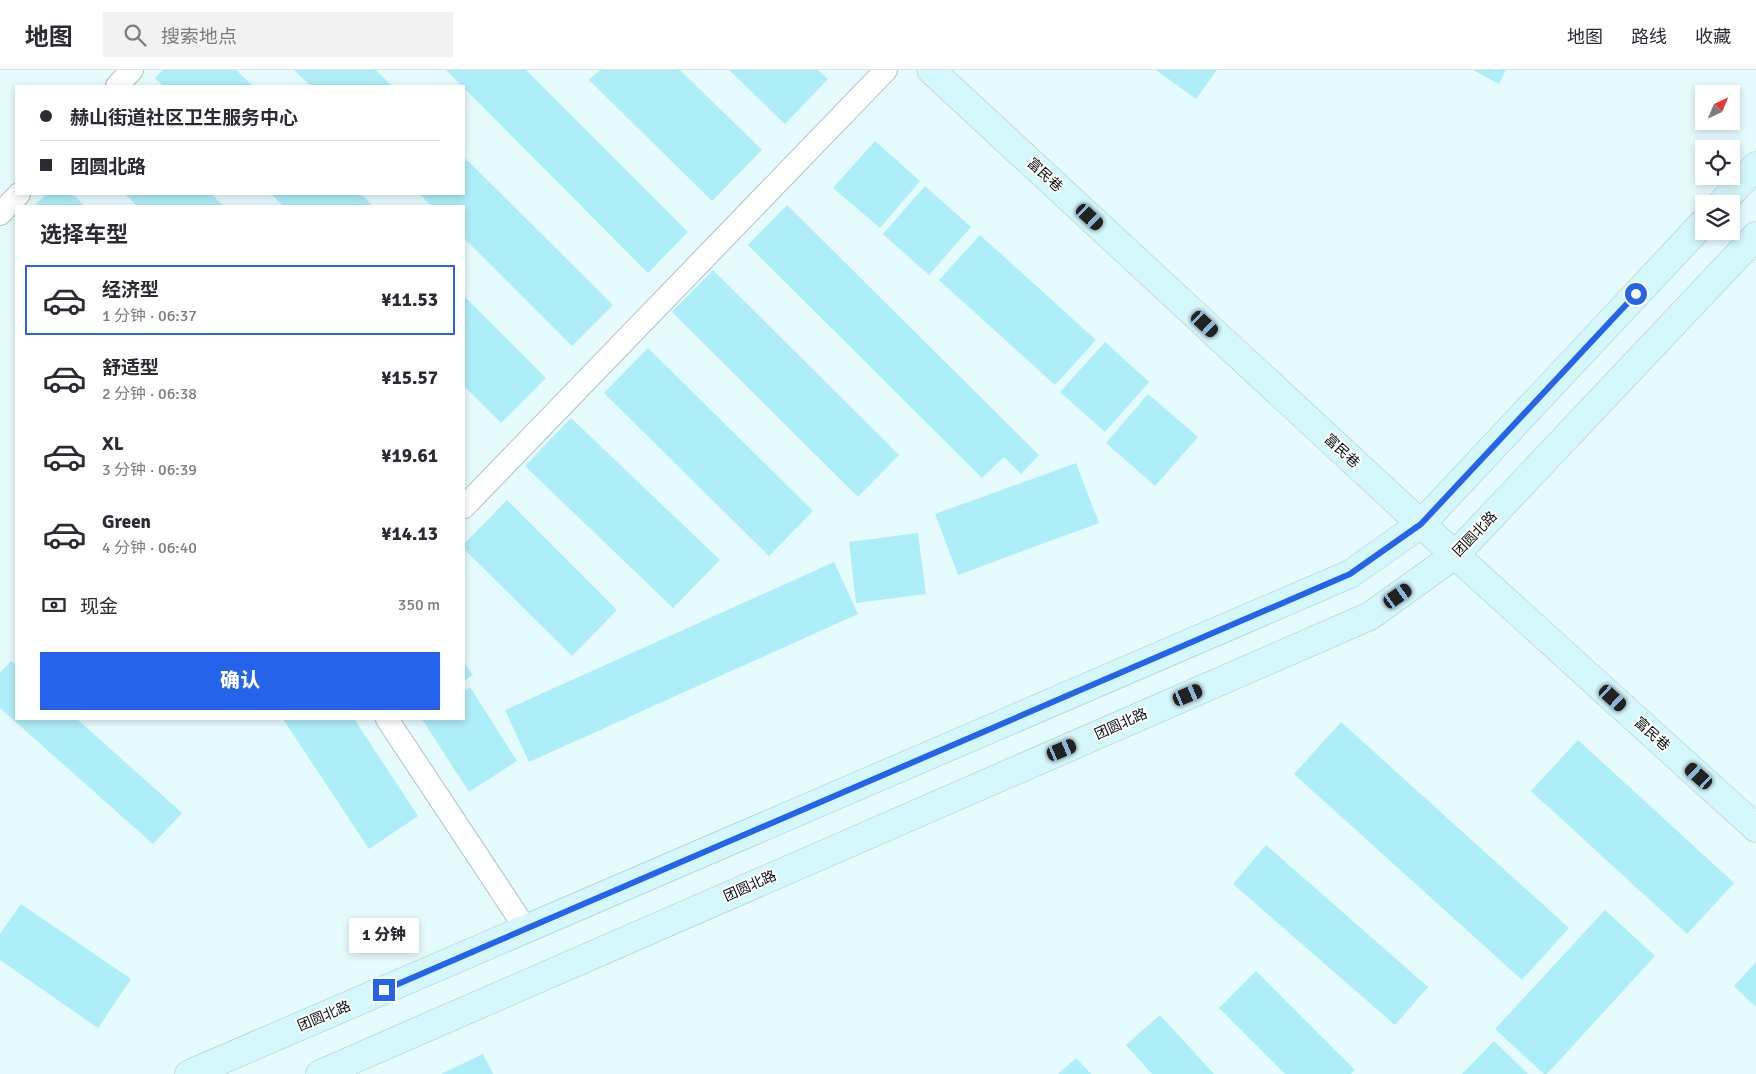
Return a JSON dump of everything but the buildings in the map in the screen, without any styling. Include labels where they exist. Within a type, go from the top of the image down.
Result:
[{"type":"main road","name":"富民巷","points":[[931,70],[1421,524],[1756,828]]},
{"type":"main road","points":[[1729,195],[1756,166]]},
{"type":"main road","name":"团圆北路","points":[[188,1074],[1350,574],[1421,524],[1695,232]]},
{"type":"main road","name":"团圆北路","points":[[320,1074],[1370,616],[1455,555],[1756,236]]},
{"type":"street","points":[[118,85],[132,70]]},
{"type":"street","points":[[465,506],[886,70]]},
{"type":"street","points":[[0,214],[18,195]]},
{"type":"street","points":[[389,720],[526,929]]},
{"type":"route","points":[[384,990],[1350,574],[1421,524],[1636,294]]}]
